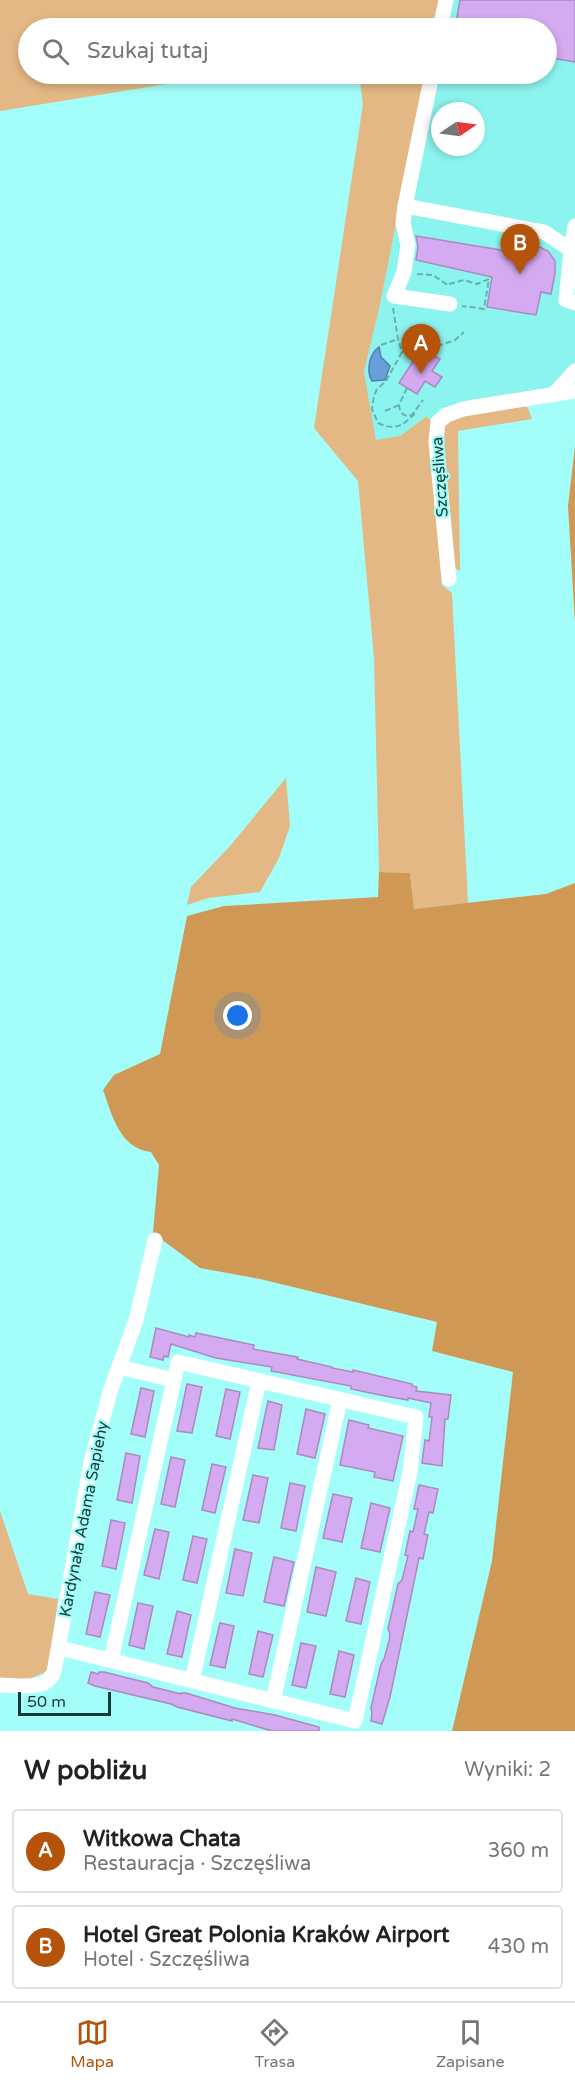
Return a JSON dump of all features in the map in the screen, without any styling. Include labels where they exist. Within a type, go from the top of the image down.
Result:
[{"type":"street","points":[[442,18],[446,0]]},
{"type":"street","points":[[430,84],[405,206],[403,223],[408,245],[404,272],[394,296],[448,304]]},
{"type":"street","points":[[405,206],[544,232],[571,250]]},
{"type":"street","points":[[575,226],[566,300],[575,303]]},
{"type":"street","points":[[553,395],[575,371]]},
{"type":"street","name":"Szczęśliwa","points":[[449,579],[437,454],[438,422],[447,414],[463,409],[575,391]]},
{"type":"street","name":"Kardynała Adama Sapiehy","points":[[0,1685],[31,1686],[46,1683],[54,1672],[91,1462],[110,1392],[136,1320],[155,1240]]},
{"type":"street","points":[[60,1648],[355,1721],[410,1472],[416,1417],[178,1362],[111,1660]]},
{"type":"street","points":[[119,1367],[174,1380]]},
{"type":"street","points":[[192,1681],[259,1381]]},
{"type":"street","points":[[273,1701],[340,1400]]},
{"type":"path","points":[[405,263],[418,275],[432,275],[449,284],[464,280],[477,284],[489,279],[484,309],[448,304],[449,284]]},
{"type":"path","points":[[394,296],[393,312],[402,352],[386,381],[377,389],[372,409],[378,423],[389,428],[400,427],[416,412],[423,400]]},
{"type":"path","points":[[402,352],[414,349],[421,342],[423,329]]},
{"type":"path","points":[[421,342],[432,348],[455,340],[464,333]]},
{"type":"path","points":[[381,345],[398,339]]},
{"type":"path","points":[[407,388],[399,410],[406,416],[416,412]]},
{"type":"path","points":[[384,411],[399,405]]},
{"type":"shaded area","points":[[0,0],[439,0],[436,18],[18,18],[18,84],[166,84],[0,111]]},
{"type":"shaded area","points":[[439,0],[575,0],[575,362],[552,387],[440,408],[432,421],[427,416],[400,436],[376,441],[364,372],[379,309],[424,84],[557,84],[557,18],[436,18]]},
{"type":"shaded area","points":[[360,84],[424,84],[379,309],[364,372],[376,440],[400,436],[427,416],[440,433],[449,418],[519,404],[528,408],[532,419],[458,431],[460,571],[440,561],[442,585],[452,593],[468,903],[414,909],[410,873],[379,872],[374,658],[358,481],[314,428],[363,104]]},
{"type":"shaded area","points":[[379,347],[381,357],[390,366],[385,380],[372,381],[369,372],[370,363]]},
{"type":"shaded area","points":[[575,446],[575,623],[568,506]]},
{"type":"shaded area","points":[[286,778],[290,826],[279,858],[260,892],[208,898],[187,905],[191,887],[230,846]]},
{"type":"shaded area","points":[[379,872],[410,873],[414,909],[546,894],[575,883],[575,1731],[452,1731],[492,1561],[513,1372],[432,1351],[437,1322],[260,1279],[200,1268],[153,1233],[159,1165],[151,1152],[140,1150],[125,1138],[114,1120],[103,1090],[114,1075],[160,1054],[187,916],[224,906],[378,897]]},
{"type":"shaded area","points":[[0,1511],[28,1594],[58,1599],[48,1671],[29,1679],[0,1681]]},
{"type":"building","points":[[460,0],[575,0],[575,62],[557,59],[557,18],[457,18]]},
{"type":"building","points":[[416,236],[519,253],[522,239],[534,241],[533,244],[548,251],[555,261],[551,294],[541,292],[536,315],[487,307],[492,277],[416,260],[418,246]]},
{"type":"building","points":[[421,349],[440,359],[432,371],[442,377],[435,387],[425,381],[417,394],[399,383]]},
{"type":"building","points":[[156,1328],[189,1337],[189,1335],[195,1337],[196,1333],[254,1345],[253,1349],[298,1357],[297,1359],[332,1368],[353,1372],[353,1370],[412,1384],[417,1387],[416,1391],[451,1395],[448,1419],[445,1419],[442,1466],[422,1463],[425,1440],[429,1441],[431,1403],[385,1396],[351,1389],[351,1386],[271,1371],[272,1367],[216,1358],[171,1344],[168,1357],[164,1356],[163,1360],[150,1357]]},
{"type":"building","points":[[187,1384],[202,1387],[192,1433],[177,1431]]},
{"type":"building","points":[[141,1388],[154,1391],[145,1437],[131,1434]]},
{"type":"building","points":[[226,1389],[240,1392],[230,1439],[216,1436]]},
{"type":"building","points":[[268,1401],[282,1405],[274,1450],[258,1448]]},
{"type":"building","points":[[306,1409],[325,1414],[315,1458],[297,1454]]},
{"type":"building","points":[[349,1420],[369,1425],[368,1428],[403,1436],[393,1481],[374,1477],[375,1472],[340,1465]]},
{"type":"building","points":[[126,1453],[140,1456],[132,1503],[117,1500]]},
{"type":"building","points":[[171,1457],[185,1460],[175,1507],[161,1504]]},
{"type":"building","points":[[212,1464],[226,1467],[215,1513],[202,1510]]},
{"type":"building","points":[[253,1475],[268,1478],[259,1523],[243,1520]]},
{"type":"building","points":[[290,1483],[305,1486],[296,1531],[281,1528]]},
{"type":"building","points":[[419,1485],[438,1489],[433,1513],[429,1512],[424,1534],[428,1535],[423,1559],[419,1558],[390,1697],[382,1724],[371,1721],[371,1708],[389,1641],[388,1629],[398,1584],[402,1580],[408,1556],[405,1555],[418,1509],[414,1509]]},
{"type":"building","points":[[333,1494],[352,1498],[342,1542],[323,1538]]},
{"type":"building","points":[[371,1503],[390,1508],[380,1552],[361,1548]]},
{"type":"building","points":[[111,1520],[125,1523],[116,1569],[102,1566]]},
{"type":"building","points":[[155,1529],[169,1532],[159,1579],[144,1575]]},
{"type":"building","points":[[193,1536],[207,1539],[197,1583],[183,1580]]},
{"type":"building","points":[[235,1549],[252,1553],[243,1596],[226,1593]]},
{"type":"building","points":[[274,1557],[294,1562],[284,1606],[264,1602]]},
{"type":"building","points":[[316,1567],[336,1572],[326,1616],[307,1612]]},
{"type":"building","points":[[356,1578],[370,1582],[361,1624],[346,1621]]},
{"type":"building","points":[[95,1592],[110,1595],[100,1637],[86,1634]]},
{"type":"building","points":[[138,1603],[153,1606],[144,1649],[129,1645]]},
{"type":"building","points":[[177,1611],[191,1615],[182,1657],[167,1654]]},
{"type":"building","points":[[220,1623],[234,1626],[225,1668],[210,1665]]},
{"type":"building","points":[[258,1631],[273,1635],[263,1677],[249,1674]]},
{"type":"building","points":[[301,1643],[316,1646],[306,1688],[292,1685]]},
{"type":"building","points":[[339,1651],[354,1655],[345,1697],[330,1694]]},
{"type":"building","points":[[91,1672],[98,1674],[104,1672],[235,1708],[275,1715],[319,1727],[319,1731],[272,1731],[95,1686],[88,1683]]},
{"type":"place","name":"Hotel Great Polonia Kraków Airport","points":[[520,274]]},
{"type":"place","name":"Witkowa Chata","points":[[421,374]]}]
